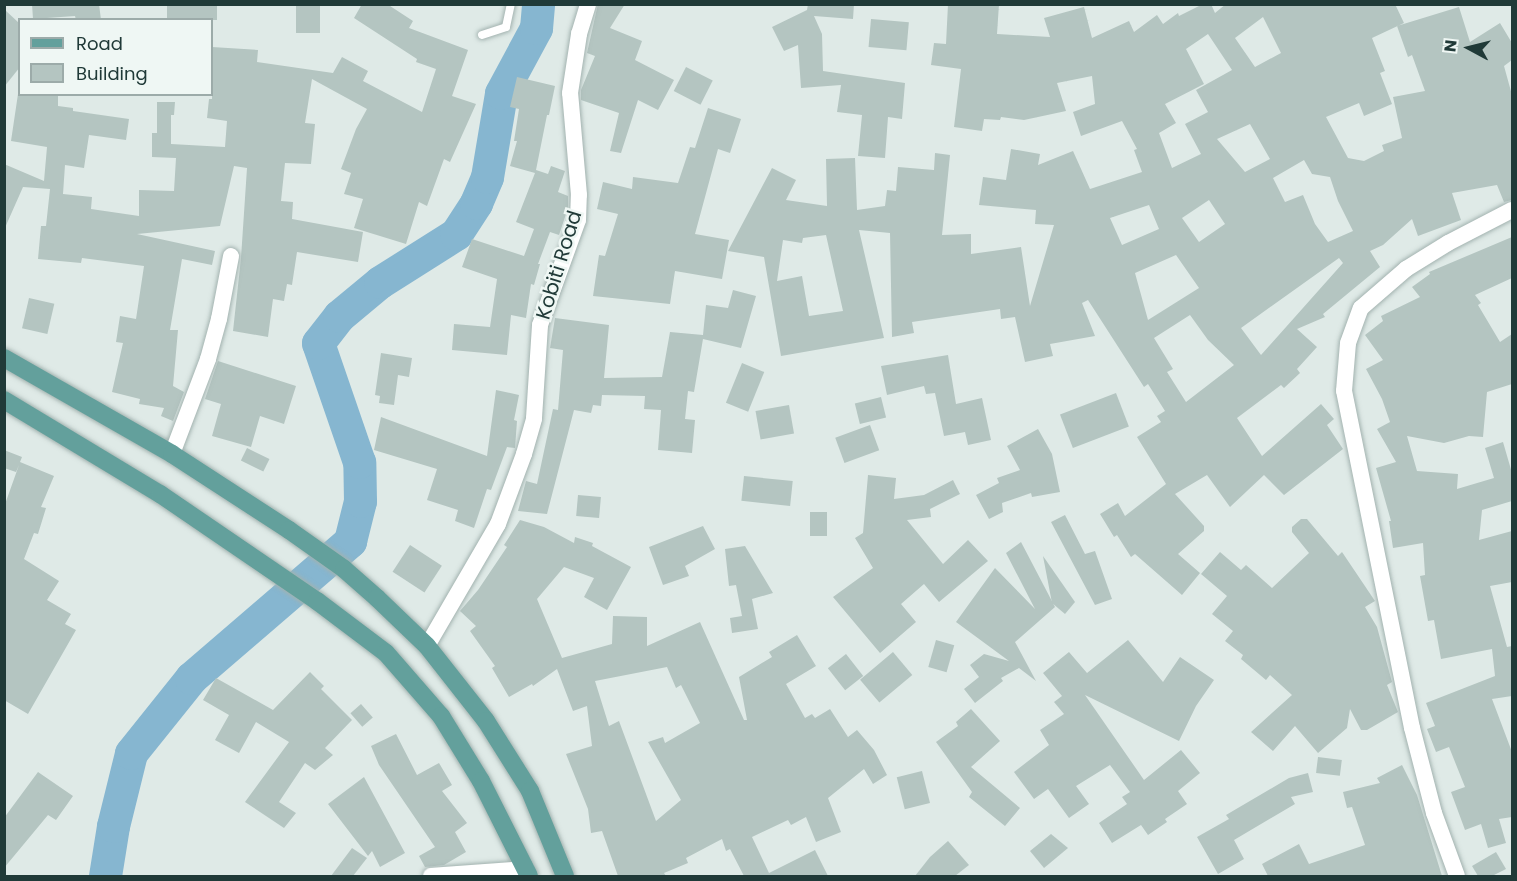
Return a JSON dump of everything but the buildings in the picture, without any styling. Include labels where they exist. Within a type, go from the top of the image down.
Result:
[{"type":"main road","points":[[4,358],[172,454],[289,530],[344,569],[427,646],[486,721],[530,790],[566,876]]},
{"type":"main road","points":[[4,400],[160,494],[259,560],[386,653],[441,716],[481,781],[528,873]]},
{"type":"street","name":"Kobiti Road","points":[[427,646],[498,524],[524,454],[531,427],[536,396],[540,325],[578,220],[579,195],[570,93],[579,34],[588,4]]},
{"type":"street","points":[[1457,876],[1434,813],[1412,728],[1344,391],[1348,344],[1361,308],[1406,269],[1448,243],[1512,210]]},
{"type":"street","points":[[172,454],[208,358],[219,319],[231,256]]},
{"type":"street","points":[[431,876],[528,873]]},
{"type":"lane","points":[[482,35],[506,27],[511,4]]},
{"type":"waterway","points":[[105,876],[113,826],[131,753],[191,678],[350,541],[360,501],[359,462],[318,343],[339,316],[380,282],[456,234],[476,203],[487,177],[501,93],[536,28],[538,4]]}]
